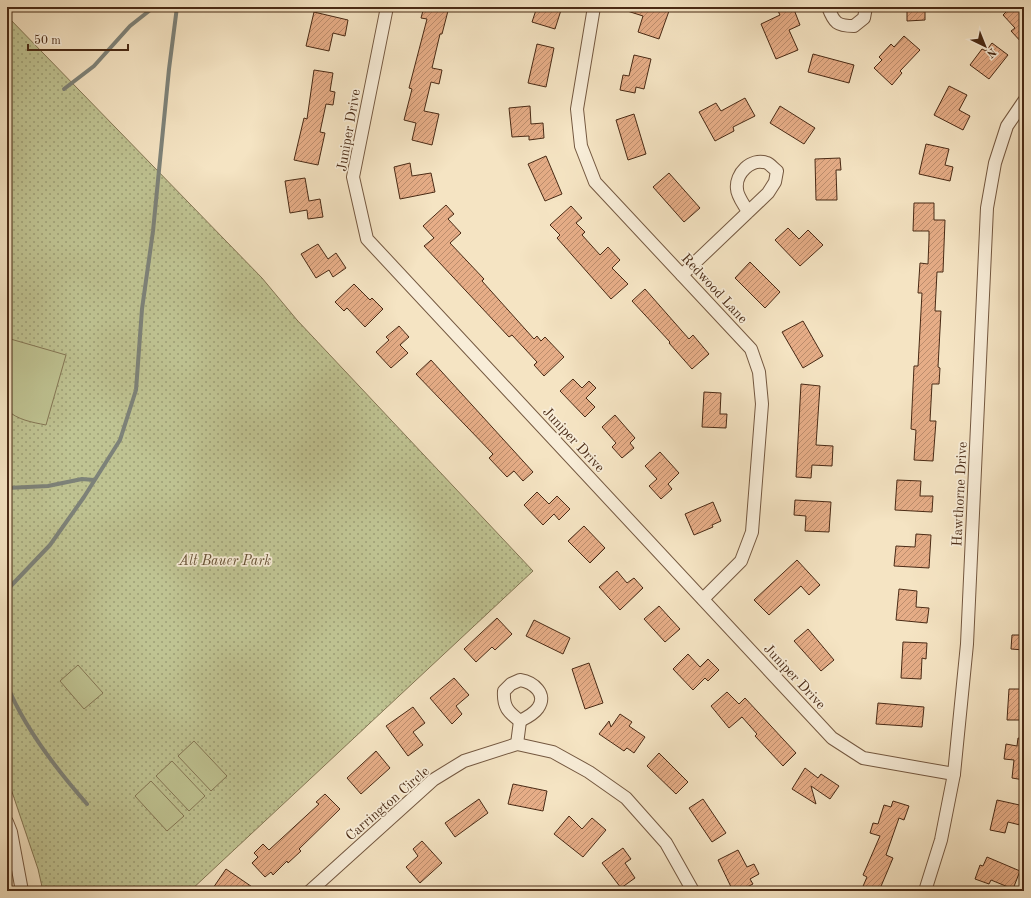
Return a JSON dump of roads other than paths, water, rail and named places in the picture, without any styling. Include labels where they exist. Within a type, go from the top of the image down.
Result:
[{"type":"street","name":"Juniper Drive","points":[[386,7],[353,177],[367,239],[832,738],[863,758],[954,774]]},
{"type":"street","name":"Redwood Lane","points":[[594,7],[577,109],[581,146],[595,182],[751,349],[759,372],[762,404],[752,532],[741,562],[703,599]]},
{"type":"street","points":[[828,7],[833,20],[842,26],[854,26],[864,18],[866,7]]},
{"type":"street","name":"Hawthorne Drive","points":[[924,891],[941,840],[954,774],[967,644],[987,208],[995,163],[1007,126],[1024,102]]},
{"type":"street","points":[[682,275],[748,212]]},
{"type":"street","points":[[520,721],[516,744],[553,752],[589,772],[626,798],[666,843],[693,891]]},
{"type":"street","name":"Carrington Circle","points":[[310,891],[433,780],[464,761],[516,744]]},
{"type":"street","points":[[7,822],[11,832],[22,891]]},
{"type":"waterway","points":[[64,89],[94,66],[130,26],[154,7]]},
{"type":"waterway","points":[[7,590],[50,545],[84,497],[120,440],[136,390],[142,309],[153,231],[169,69],[177,7]]},
{"type":"waterway","points":[[7,488],[48,486],[82,479],[94,480]]},
{"type":"waterway","points":[[7,602],[9,597],[9,588]]},
{"type":"waterway","points":[[7,685],[22,717],[42,748],[87,804]]},
{"type":"park label","name":"Alt Bauer Park","points":[[225,560]]}]
